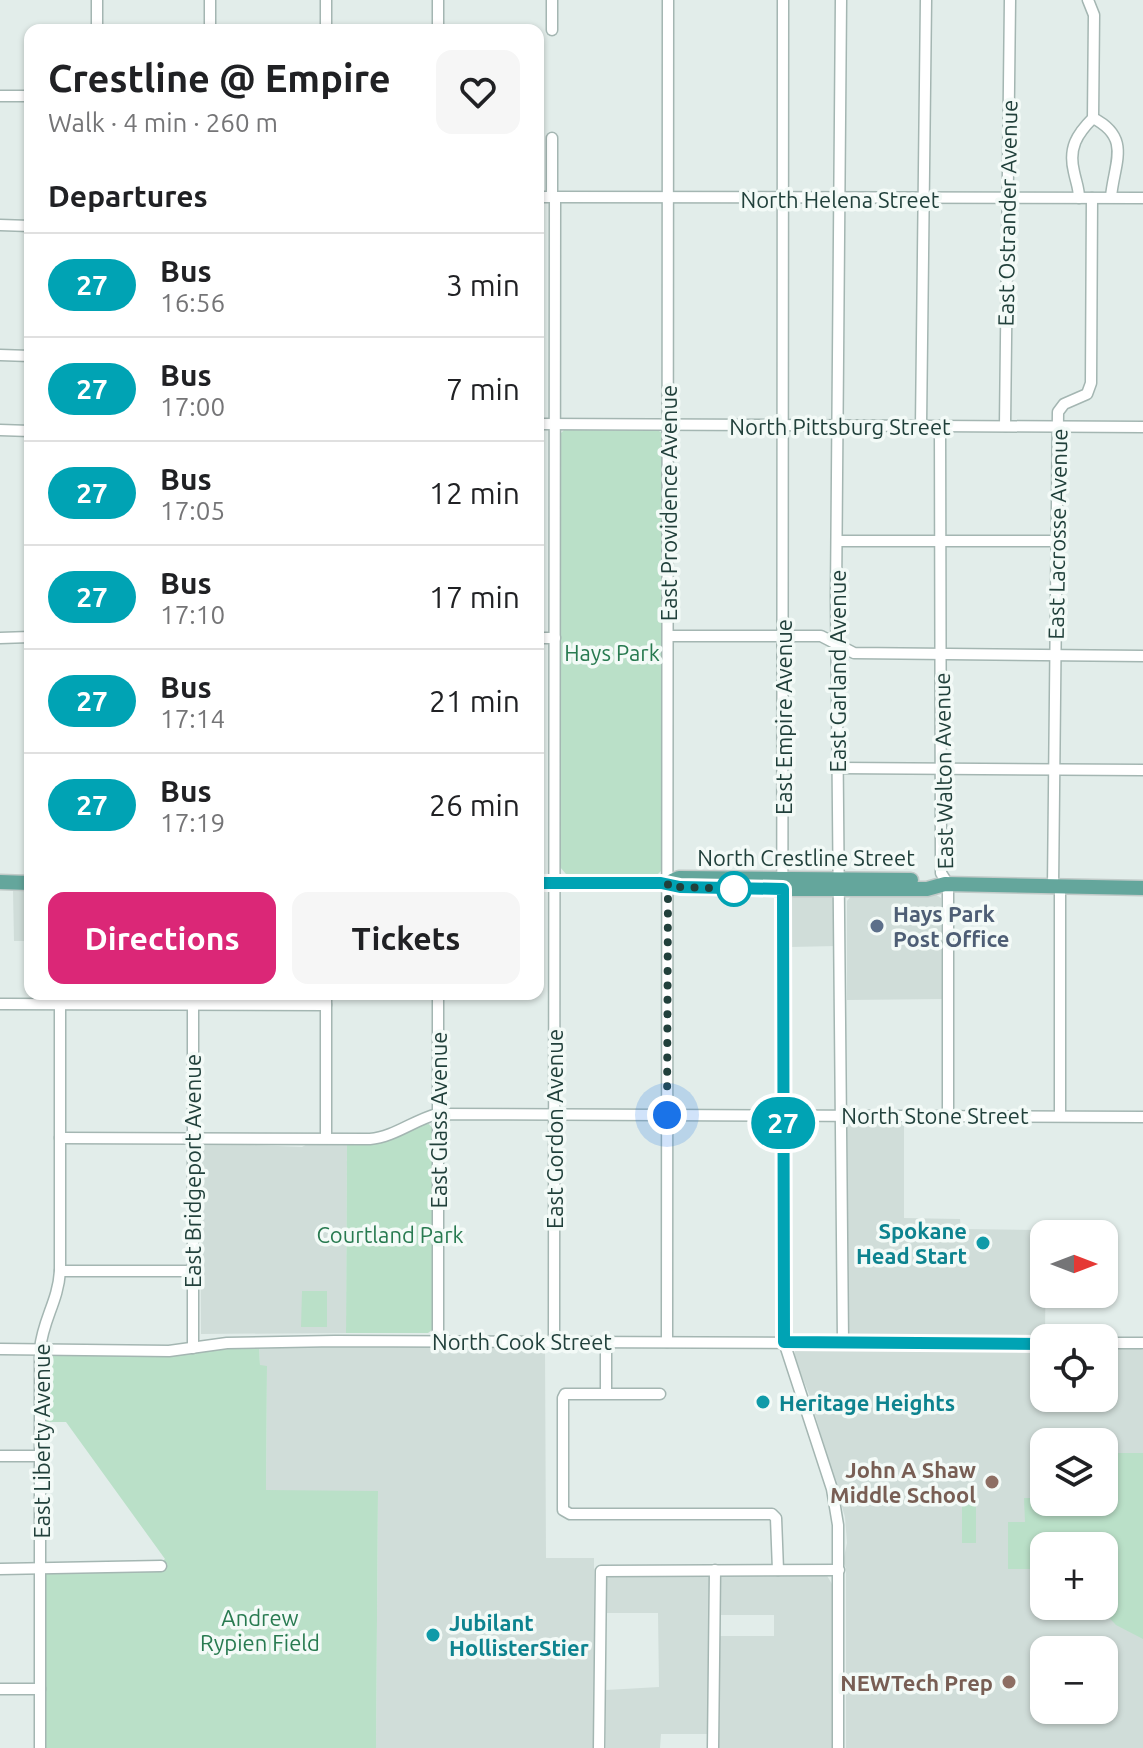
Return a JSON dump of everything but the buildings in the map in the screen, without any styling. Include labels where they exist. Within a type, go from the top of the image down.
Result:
[{"type":"main road","points":[[0,882],[24,883]]},
{"type":"main road","name":"North Crestline Street","points":[[544,883],[668,883],[680,887],[783,883],[927,889],[946,884],[1143,888]]},
{"type":"street","points":[[97,0],[97,24]]},
{"type":"street","points":[[210,0],[210,24]]},
{"type":"street","points":[[326,0],[326,24]]},
{"type":"street","points":[[438,0],[438,24]]},
{"type":"street","points":[[552,0],[552,30]]},
{"type":"street","name":"East Providence Avenue","points":[[667,1342],[668,0]]},
{"type":"street","name":"East Empire Avenue","points":[[783,0],[784,1342],[834,1498],[839,1570]]},
{"type":"street","name":"East Garland Avenue","points":[[841,0],[837,645],[843,1342]]},
{"type":"street","points":[[921,426],[926,0]]},
{"type":"street","name":"East Ostrander Avenue","points":[[1005,426],[1010,0]]},
{"type":"street","points":[[1079,198],[1073,170],[1074,149],[1077,134],[1093,118],[1094,15],[1088,0]]},
{"type":"street","points":[[0,96],[24,96]]},
{"type":"street","points":[[1093,118],[1109,126],[1117,140],[1117,172],[1111,197]]},
{"type":"street","name":"East Gordon Avenue","points":[[552,138],[554,1341]]},
{"type":"street","name":"North Helena Street","points":[[544,197],[1143,198]]},
{"type":"street","name":"East Lacrosse Avenue","points":[[1060,1116],[1054,769],[1058,412],[1064,404],[1087,394],[1091,383],[1092,198]]},
{"type":"street","points":[[0,225],[24,226]]},
{"type":"street","points":[[0,355],[24,356]]},
{"type":"street","name":"North Pittsburg Street","points":[[544,424],[1143,427]]},
{"type":"street","name":"East Walton Avenue","points":[[940,426],[941,873],[946,884],[948,1115]]},
{"type":"street","points":[[0,430],[24,431]]},
{"type":"street","points":[[837,541],[1057,541]]},
{"type":"street","points":[[668,636],[821,636],[854,653],[1143,656]]},
{"type":"street","points":[[0,638],[24,637]]},
{"type":"street","points":[[544,638],[555,638]]},
{"type":"street","points":[[838,768],[1143,770]]},
{"type":"street","points":[[0,1004],[48,1000]]},
{"type":"street","name":"East Liberty Avenue","points":[[40,1748],[40,1349],[42,1332],[59,1291],[60,1000]]},
{"type":"street","name":"East Bridgeport Avenue","points":[[193,1000],[193,1348]]},
{"type":"street","points":[[326,1000],[326,1138]]},
{"type":"street","name":"East Glass Avenue","points":[[438,1000],[438,1341]]},
{"type":"street","name":"North Stone Street","points":[[60,1138],[380,1138],[437,1114],[1143,1117]]},
{"type":"street","points":[[60,1271],[193,1271]]},
{"type":"street","name":"North Cook Street","points":[[0,1349],[169,1351],[267,1341],[1030,1344]]},
{"type":"street","points":[[606,1342],[606,1393]]},
{"type":"street","points":[[1118,1343],[1143,1343]]},
{"type":"street","points":[[660,1394],[565,1394],[563,1510],[570,1514],[772,1514],[776,1518],[778,1570]]},
{"type":"street","points":[[0,1456],[39,1456]]},
{"type":"street","points":[[0,1569],[161,1566]]},
{"type":"street","points":[[713,1748],[715,1570]]},
{"type":"street","points":[[599,1748],[601,1571],[839,1570],[838,1748]]},
{"type":"street","points":[[0,1689],[40,1689]]},
{"type":"shaded area","points":[[13,890],[24,890],[24,941],[14,941]]},
{"type":"shaded area","points":[[796,894],[834,895],[837,946],[790,947],[790,900]]},
{"type":"shaded area","points":[[853,894],[935,894],[941,898],[942,999],[847,1000],[847,901]]},
{"type":"shaded area","points":[[846,1120],[904,1120],[904,1218],[960,1219],[961,1229],[1030,1230],[1030,1308],[1045,1308],[1045,1324],[1030,1324],[1030,1338],[846,1335]]},
{"type":"shaded area","points":[[200,1143],[302,1147],[309,1143],[347,1143],[346,1333],[201,1334]]},
{"type":"shaded area","points":[[259,1346],[545,1346],[546,1558],[594,1558],[594,1748],[376,1748],[378,1492],[266,1491],[267,1366],[260,1366]]},
{"type":"shaded area","points":[[933,1346],[940,1349],[1030,1346],[1030,1412],[1118,1412],[1118,1347],[1135,1346],[1143,1350],[1143,1748],[846,1748],[845,1517],[809,1394],[794,1357],[799,1347]]},
{"type":"shaded area","points":[[826,1574],[832,1584],[832,1748],[708,1748],[708,1734],[661,1734],[660,1748],[606,1748],[606,1690],[659,1687],[658,1613],[606,1613],[608,1576]],"holes":[[[721,1615],[774,1615],[774,1636],[720,1636]]]},
{"type":"green space","name":"Hays Park","points":[[564,430],[659,431],[663,434],[663,869],[658,874],[566,874],[560,867],[560,434]]},
{"type":"green space","name":"Courtland Park","points":[[427,1122],[435,1131],[433,1329],[428,1333],[346,1333],[347,1143]]},
{"type":"green space","points":[[302,1291],[327,1291],[327,1327],[301,1327]]},
{"type":"green space","name":"Andrew Rypien Field","points":[[259,1346],[260,1365],[267,1366],[266,1490],[378,1491],[376,1748],[46,1748],[46,1563],[160,1563],[165,1559],[66,1422],[46,1422],[48,1357],[54,1354],[189,1353]]},
{"type":"green space","points":[[1118,1453],[1143,1453],[1143,1639],[1111,1620],[1118,1620],[1118,1532],[1030,1532],[1030,1569],[1008,1569],[1008,1522],[1025,1522],[1024,1498],[1030,1498],[1030,1516],[1118,1516]]},
{"type":"green space","points":[[962,1488],[976,1488],[976,1543],[962,1543]]},
{"type":"bus line","name":"27","points":[[544,883],[668,883],[680,887],[783,889],[784,1342],[1030,1344]]},
{"type":"place","name":"Hays Park Post Office","points":[[877,926]]},
{"type":"place","name":"Spokane Head Start","points":[[983,1243]]},
{"type":"place","name":"Heritage Heights","points":[[763,1402]]},
{"type":"place","name":"John A Shaw Middle School","points":[[992,1482]]},
{"type":"place","name":"Jubilant HollisterStier","points":[[433,1635]]},
{"type":"place","name":"NEWTech Prep","points":[[1009,1682]]},
{"type":"route","points":[[667,1115],[668,883],[680,887],[734,889]]}]
